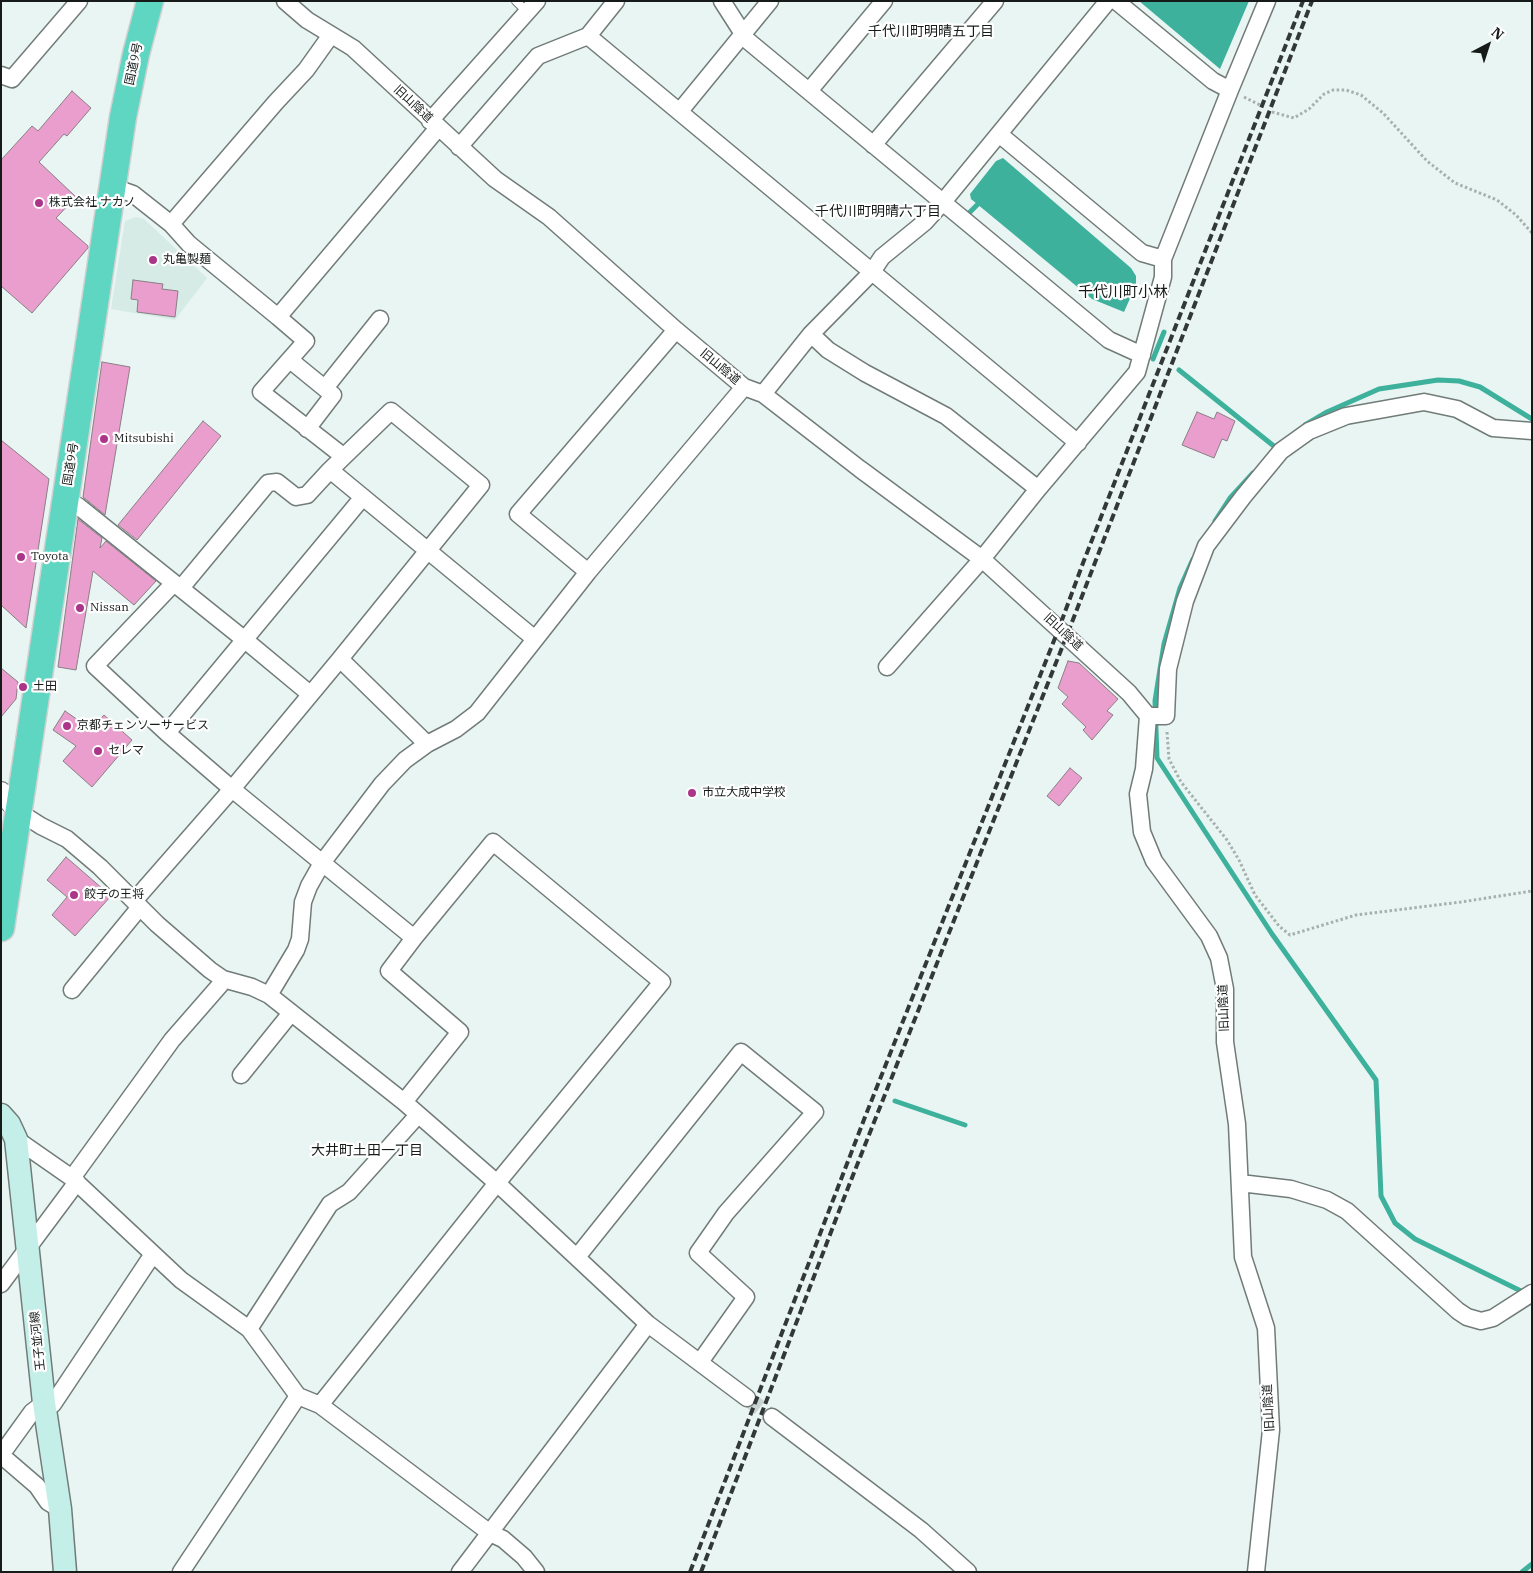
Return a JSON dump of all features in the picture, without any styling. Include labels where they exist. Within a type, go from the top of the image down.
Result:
[{"type":"highway","name":"国道9号","points":[[1,928],[125,108],[136,54],[150,1]]},
{"type":"main road","name":"王子並河線","points":[[1,1116],[9,1124],[16,1138],[44,1403],[60,1508],[65,1572]]},
{"type":"street","points":[[1,75],[12,79],[79,1]]},
{"type":"street","name":"旧山陰道","points":[[285,1],[308,20],[352,48],[495,179],[550,217],[676,330],[744,387],[763,394],[860,469],[982,559],[1129,693],[1148,716],[1144,769],[1138,794],[1142,832],[1154,861],[1209,936],[1219,958],[1225,989],[1225,1042],[1237,1124],[1243,1257],[1266,1328],[1271,1430],[1256,1572]]},
{"type":"street","points":[[460,147],[538,56],[588,36],[616,1]]},
{"type":"street","points":[[722,1],[747,40],[1110,340],[1142,355]]},
{"type":"street","points":[[680,111],[770,1]]},
{"type":"street","points":[[809,91],[884,1]]},
{"type":"street","points":[[873,145],[994,1]]},
{"type":"street","points":[[763,394],[811,334],[872,272],[882,257],[925,222],[943,202],[1108,1]]},
{"type":"street","points":[[1116,1],[1213,81],[1230,90]]},
{"type":"street","points":[[887,667],[982,559],[1038,489],[1137,372],[1163,277],[1164,259],[1267,1]]},
{"type":"street","points":[[278,317],[434,124],[527,5]]},
{"type":"street","points":[[171,224],[306,70],[331,35]]},
{"type":"street","points":[[588,36],[1078,443]]},
{"type":"street","points":[[999,134],[1142,253],[1164,259]]},
{"type":"street","points":[[113,188],[133,194],[171,224],[189,244],[306,341],[262,392],[343,456]]},
{"type":"street","points":[[325,388],[380,319]]},
{"type":"street","points":[[588,572],[518,514],[676,330]]},
{"type":"street","points":[[811,334],[828,350],[865,373],[946,416],[1038,489]]},
{"type":"street","points":[[290,360],[333,395],[307,429]]},
{"type":"street","points":[[270,995],[296,950],[300,939],[303,902],[309,886],[322,863],[382,784],[405,760],[426,744],[456,729],[477,713],[588,572],[744,387]]},
{"type":"street","points":[[1148,716],[1166,716],[1168,669],[1184,601],[1206,546],[1243,497],[1281,452],[1309,431],[1346,416],[1424,402],[1457,409],[1493,428],[1532,431]]},
{"type":"street","points":[[72,990],[137,904],[232,789],[310,694],[340,659],[481,485],[391,411],[343,456],[307,496],[296,497],[277,482],[268,483],[177,585],[95,666],[167,733],[232,789],[414,938]]},
{"type":"street","points":[[330,470],[535,639]]},
{"type":"street","points":[[167,733],[363,497]]},
{"type":"street","points":[[65,502],[78,506],[310,694]]},
{"type":"street","points":[[340,659],[426,744]]},
{"type":"street","points":[[1,792],[19,812],[67,839],[100,867],[177,941],[223,979],[252,987],[270,995],[290,1013],[404,1102],[497,1183],[648,1324],[747,1398]]},
{"type":"street","points":[[320,1405],[497,1183],[662,982],[493,842],[389,971],[460,1032],[404,1102]]},
{"type":"street","points":[[1,1284],[172,1040],[223,979]]},
{"type":"street","points":[[241,1075],[290,1013]]},
{"type":"street","points":[[577,1257],[741,1052],[815,1112],[726,1213],[698,1253],[746,1297],[700,1362]]},
{"type":"street","points":[[249,1329],[330,1204],[349,1192],[418,1115]]},
{"type":"street","points":[[16,1138],[75,1180],[181,1280],[249,1329],[298,1396],[320,1405],[490,1533],[503,1538],[524,1557],[536,1572]]},
{"type":"street","points":[[1240,1183],[1291,1189],[1328,1200],[1347,1212],[1466,1317],[1481,1321],[1493,1318],[1532,1293]]},
{"type":"street","points":[[60,1508],[48,1502],[37,1486],[3,1452],[32,1412],[44,1403],[53,1404],[153,1254]]},
{"type":"street","points":[[460,1572],[648,1324]]},
{"type":"street","points":[[180,1572],[298,1396]]},
{"type":"street","points":[[772,1417],[921,1530],[968,1572]]},
{"type":"path","points":[[1272,112],[1294,118],[1309,109],[1324,94],[1334,90],[1346,90],[1361,95],[1383,113],[1426,161],[1455,183],[1497,200],[1516,215],[1532,233]]},
{"type":"path","points":[[1166,716],[1168,759],[1181,782],[1227,840],[1239,860],[1255,896],[1278,926],[1290,935],[1356,915],[1532,891]]},
{"type":"shaded area","points":[[1139,1],[1249,1],[1220,69]]},
{"type":"shaded area","points":[[1003,158],[1131,268],[1136,276],[1136,285],[1124,312],[1092,299],[971,199],[970,194],[996,161]]},
{"type":"shaded area","name":"丸亀製麺","points":[[136,217],[144,219],[207,278],[175,320],[111,309],[125,221]]},
{"type":"building","points":[[72,91],[91,108],[67,136],[64,134],[39,162],[76,197],[56,218],[88,248],[32,313],[1,286],[1,160],[32,126],[38,131]]},
{"type":"building","points":[[133,280],[163,284],[162,289],[178,291],[175,317],[137,312],[138,300],[131,299]]},
{"type":"building","points":[[102,362],[130,367],[105,515],[83,497]]},
{"type":"building","points":[[1197,412],[1214,419],[1217,412],[1235,421],[1227,441],[1222,439],[1214,458],[1182,445]]},
{"type":"building","points":[[203,421],[221,436],[137,540],[118,525]]},
{"type":"building","points":[[1,440],[49,479],[26,628],[1,605]]},
{"type":"building","points":[[78,519],[102,538],[100,548],[106,541],[156,581],[134,605],[93,571],[76,670],[58,667]]},
{"type":"building","points":[[1068,661],[1079,663],[1118,699],[1107,711],[1113,715],[1092,740],[1083,730],[1086,727],[1062,704],[1068,697],[1058,688]]},
{"type":"building","points":[[1,668],[18,682],[16,699],[1,717]]},
{"type":"building","name":"セレマ","points":[[65,711],[91,729],[104,715],[132,740],[92,787],[63,761],[76,746],[53,730]]},
{"type":"building","points":[[1070,768],[1082,778],[1059,806],[1047,796]]},
{"type":"building","points":[[66,857],[111,896],[75,936],[52,915],[67,897],[47,880]]},
{"type":"waterway","points":[[967,215],[981,201]]},
{"type":"waterway","points":[[1153,359],[1164,332]]},
{"type":"waterway","points":[[1179,370],[1275,447]]},
{"type":"waterway","points":[[1305,425],[1327,412],[1379,389],[1438,380],[1459,381],[1480,387],[1532,419]]},
{"type":"waterway","points":[[1215,521],[1230,498],[1253,473]]},
{"type":"waterway","points":[[1193,559],[1180,588],[1164,644],[1155,701],[1157,758],[1272,934],[1376,1080],[1381,1196],[1395,1223],[1415,1239],[1525,1293]]},
{"type":"waterway","points":[[895,1101],[965,1125]]},
{"type":"waterway","points":[[1522,1572],[1532,1564]]},
{"type":"tunnel","points":[[747,1398],[772,1417]]},
{"type":"railway","points":[[690,1572],[865,1117],[1059,628],[1303,1]]},
{"type":"railway","points":[[701,1572],[844,1198],[1067,635],[1312,1]]},
{"type":"place","name":"株式会社 ナカノ","points":[[39,203]]},
{"type":"place","name":"丸亀製麺","points":[[153,260]]},
{"type":"place","name":"Mitsubishi","points":[[104,439]]},
{"type":"place","name":"Toyota","points":[[21,557]]},
{"type":"place","name":"Nissan","points":[[80,608]]},
{"type":"place","name":"土田","points":[[23,687]]},
{"type":"place","name":"京都チェンソーサービス","points":[[67,726]]},
{"type":"place","name":"セレマ","points":[[98,751]]},
{"type":"place","name":"市立大成中学校","points":[[692,793]]},
{"type":"place","name":"餃子の王将","points":[[74,895]]},
{"type":"district","name":"千代川町明晴五丁目","points":[[931,32]]},
{"type":"district","name":"千代川町明晴六丁目","points":[[878,212]]},
{"type":"district","name":"千代川町小林","points":[[1123,293]]},
{"type":"district","name":"大井町土田一丁目","points":[[367,1151]]}]
